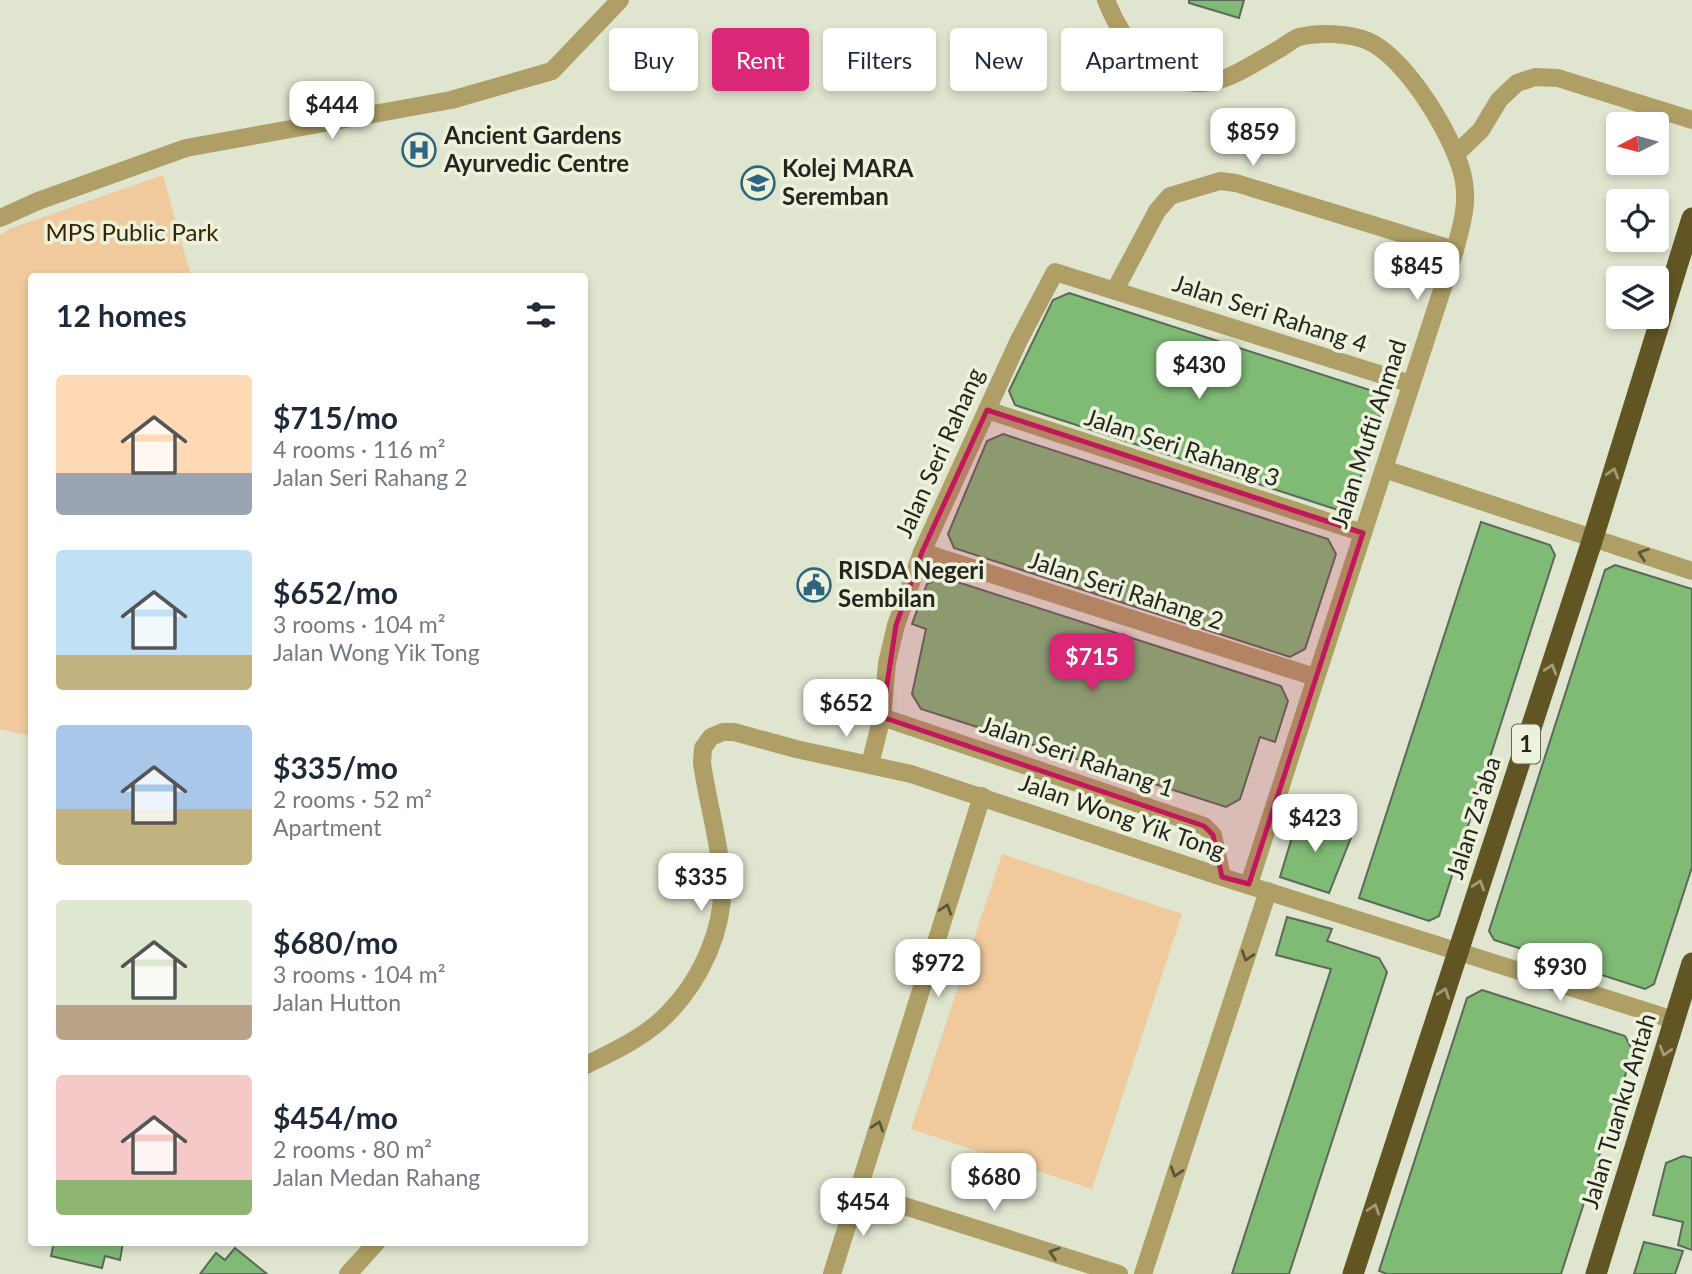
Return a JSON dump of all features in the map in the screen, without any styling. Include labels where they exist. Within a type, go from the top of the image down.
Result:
[{"type":"highway","name":"Jalan Za'aba","points":[[1353,1274],[1593,538],[1692,218]]},
{"type":"highway","name":"Jalan Tuanku Antah","points":[[1596,1274],[1692,963]]},
{"type":"street","points":[[0,218],[38,201],[186,148],[451,100],[552,71],[620,0]]},
{"type":"street","name":"Jalan Mufti Ahmad","points":[[1106,0],[1115,24],[1139,57],[1166,75],[1194,83],[1226,79],[1299,37],[1334,34],[1367,40],[1385,51],[1424,97],[1457,153],[1464,183],[1465,213],[1455,250],[1249,884]]},
{"type":"street","points":[[1457,153],[1481,131],[1499,100],[1517,83],[1535,77],[1558,78],[1692,120]]},
{"type":"street","points":[[1115,290],[1157,211],[1170,196],[1220,181],[1236,183],[1455,250]]},
{"type":"street","name":"Jalan Seri Rahang","points":[[870,764],[883,718],[890,650],[922,552],[1019,340],[1055,272],[1115,290]]},
{"type":"street","name":"Jalan Seri Rahang 4","points":[[1115,290],[1411,384]]},
{"type":"street","name":"Jalan Seri Rahang 3","points":[[986,410],[1363,533]]},
{"type":"street","points":[[1384,469],[1692,570]]},
{"type":"street","name":"Jalan Seri Rahang 2","points":[[922,552],[1315,677]]},
{"type":"street","name":"Jalan Seri Rahang 1","points":[[883,718],[1204,826],[1213,835],[1222,877]]},
{"type":"street","name":"Jalan Wong Yik Tong","points":[[588,1064],[625,1046],[659,1022],[687,989],[712,947],[721,912],[722,871],[702,762],[703,748],[711,737],[723,732],[734,732],[796,749],[870,764],[982,796],[1222,877],[1674,1020]]},
{"type":"street","points":[[832,1274],[982,796]]},
{"type":"street","points":[[1143,1274],[1268,891]]},
{"type":"street","points":[[857,1191],[1119,1274]]},
{"type":"street","points":[[348,1274],[373,1246]]},
{"type":"highlighted area","points":[[987,410],[1363,533],[1249,884],[1222,877],[1213,835],[1204,826],[882,717],[896,625],[922,552]]},
{"type":"green space","name":"MPS Public Park","points":[[163,175],[190,273],[28,273],[28,735],[0,729],[0,235],[9,229]]},
{"type":"green space","points":[[1002,854],[1182,914],[1092,1189],[911,1129]]},
{"type":"building","points":[[1189,0],[1244,0],[1239,18],[1189,3]]},
{"type":"building","points":[[1069,293],[1376,392],[1383,406],[1353,502],[1338,510],[1015,405],[1009,391],[1053,300]]},
{"type":"building","points":[[1003,434],[1328,539],[1336,554],[1305,649],[1290,657],[954,548],[948,534],[987,441]]},
{"type":"building","points":[[1481,522],[1550,545],[1555,555],[1439,916],[1429,921],[1359,898]]},
{"type":"building","points":[[1615,565],[1692,589],[1692,867],[1654,984],[1645,989],[1494,940],[1489,931],[1605,570]]},
{"type":"building","points":[[942,577],[1281,686],[1288,701],[1275,742],[1260,737],[1240,799],[1226,807],[921,709],[912,694],[926,629],[912,624],[927,584]]},
{"type":"building","points":[[1299,814],[1352,835],[1329,893],[1280,877]]},
{"type":"building","points":[[1287,917],[1332,929],[1327,941],[1379,958],[1387,972],[1289,1274],[1232,1274],[1331,969],[1276,955]]},
{"type":"building","points":[[1482,990],[1625,1036],[1633,1051],[1561,1274],[1387,1274],[1379,1271],[1467,998]]},
{"type":"building","points":[[1683,1156],[1692,1158],[1692,1250],[1678,1245],[1683,1222],[1653,1215],[1666,1163]]},
{"type":"building","points":[[1644,1242],[1683,1251],[1675,1274],[1634,1274]]},
{"type":"building","points":[[53,1246],[122,1246],[120,1260],[105,1256],[102,1268],[51,1256]]},
{"type":"building","points":[[235,1248],[267,1274],[200,1274],[216,1253],[225,1260]]},
{"type":"place","name":"Ancient Gardens Ayurvedic Centre","points":[[419,150]]},
{"type":"place","name":"Kolej MARA Seremban","points":[[758,183]]},
{"type":"place","name":"RISDA Negeri Sembilan","points":[[814,585]]}]
